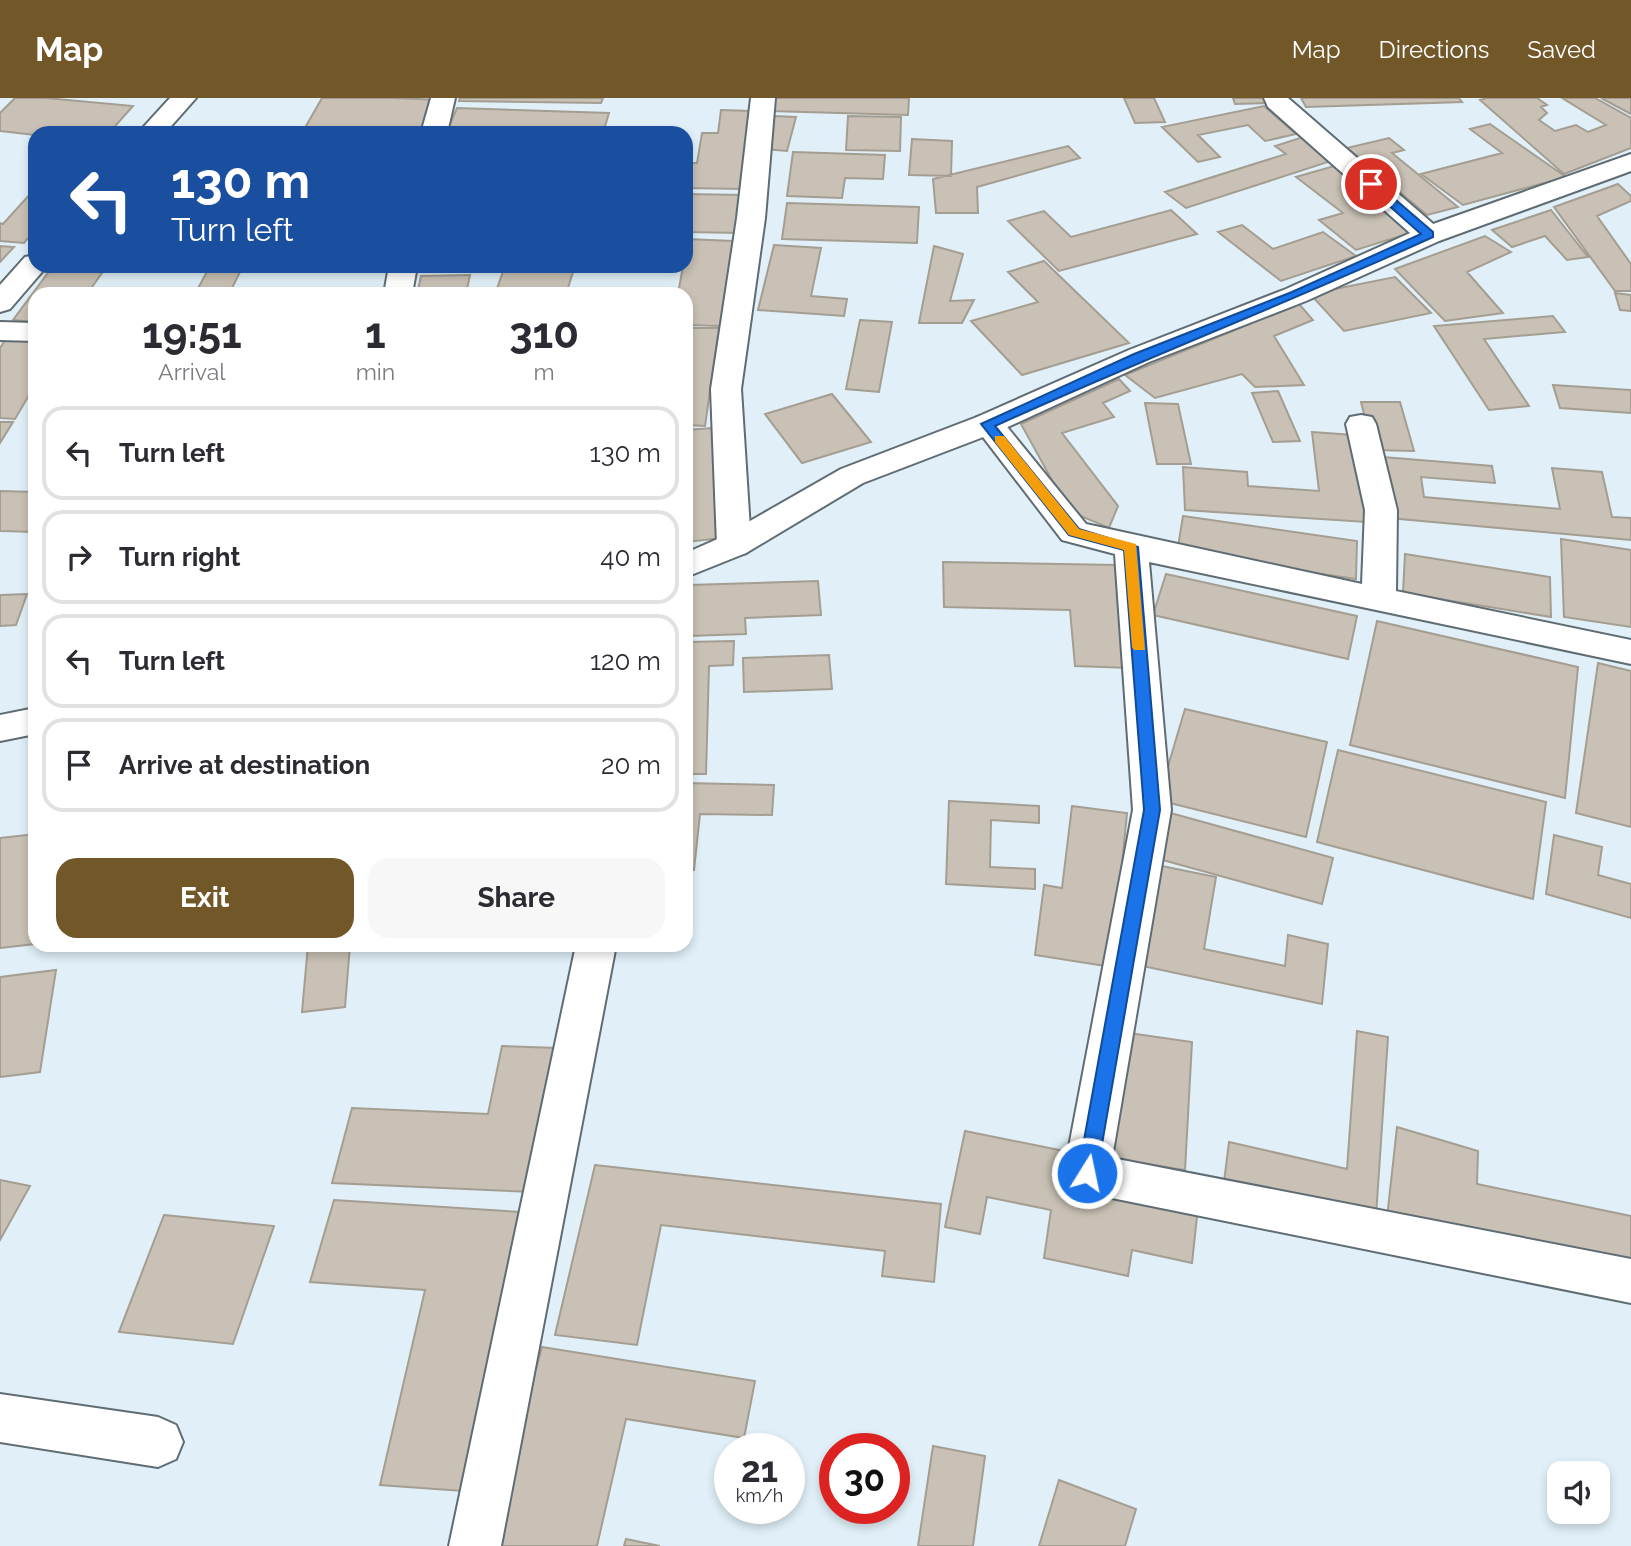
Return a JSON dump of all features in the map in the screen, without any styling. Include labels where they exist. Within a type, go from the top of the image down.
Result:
[{"type":"street","points":[[158,126],[184,98]]},
{"type":"street","points":[[436,126],[443,98]]},
{"type":"street","points":[[734,545],[726,389],[751,218],[763,98]]},
{"type":"street","points":[[1276,98],[1429,235]]},
{"type":"street","points":[[693,563],[734,545],[852,476],[988,424],[1139,356],[1296,295],[1429,235],[1631,162]]},
{"type":"street","points":[[0,303],[28,271]]},
{"type":"street","points":[[0,331],[28,332]]},
{"type":"street","points":[[988,424],[1074,532],[1131,547],[1631,652]]},
{"type":"street","points":[[1361,424],[1381,510],[1379,599]]},
{"type":"street","points":[[1131,547],[1152,810],[1087,1173],[1631,1281]]},
{"type":"street","points":[[0,728],[28,722]]},
{"type":"street","points":[[475,1546],[595,952]]},
{"type":"street","points":[[0,1418],[158,1442]]},
{"type":"building","points":[[15,98],[133,106],[115,126],[28,126],[28,134],[0,131],[0,113]]},
{"type":"building","points":[[322,98],[441,100],[428,126],[306,126]]},
{"type":"building","points":[[460,98],[603,98],[601,103],[459,101]]},
{"type":"building","points":[[772,98],[909,98],[908,115],[770,111]]},
{"type":"building","points":[[1124,98],[1154,98],[1165,122],[1135,123]]},
{"type":"building","points":[[1233,98],[1267,98],[1270,103],[1235,104]]},
{"type":"building","points":[[1301,98],[1459,98],[1462,102],[1306,107]]},
{"type":"building","points":[[1537,98],[1547,105],[1541,107],[1547,113],[1539,120],[1555,131],[1576,125],[1588,132],[1606,125],[1562,98],[1595,98],[1631,118],[1631,148],[1564,174],[1480,100]]},
{"type":"building","points":[[1601,98],[1631,98],[1631,114]]},
{"type":"building","points":[[1264,106],[1296,134],[1265,141],[1248,125],[1198,135],[1220,157],[1198,162],[1162,127]]},
{"type":"building","points":[[457,108],[609,113],[605,126],[449,126]]},
{"type":"building","points":[[721,110],[751,111],[742,189],[693,188],[693,163],[697,163],[702,133],[718,133]]},
{"type":"building","points":[[774,116],[796,117],[787,151],[764,149]]},
{"type":"building","points":[[848,116],[901,117],[900,151],[846,150]]},
{"type":"building","points":[[1490,124],[1566,177],[1463,205],[1421,174],[1502,153],[1470,129]]},
{"type":"building","points":[[1303,137],[1337,159],[1186,208],[1165,192],[1286,154],[1275,146]]},
{"type":"building","points":[[1389,138],[1404,150],[1392,153],[1458,207],[1427,215],[1347,148]]},
{"type":"building","points":[[912,139],[952,141],[951,176],[909,175]]},
{"type":"building","points":[[1068,146],[1080,158],[977,187],[978,213],[936,213],[933,179]]},
{"type":"building","points":[[793,152],[885,155],[883,179],[845,178],[842,198],[787,196]]},
{"type":"building","points":[[1334,166],[1420,230],[1356,250],[1319,220],[1343,213],[1296,177]]},
{"type":"building","points":[[1618,184],[1631,196],[1631,201],[1597,216],[1631,264],[1631,291],[1615,291],[1554,207]]},
{"type":"building","points":[[693,194],[744,195],[739,233],[693,232]]},
{"type":"building","points":[[28,196],[28,238],[24,243],[0,241],[0,223],[3,224]]},
{"type":"building","points":[[787,203],[919,207],[917,243],[782,239]]},
{"type":"building","points":[[1171,210],[1197,234],[1059,271],[1008,221],[1044,211],[1071,237]]},
{"type":"building","points":[[1551,210],[1588,257],[1567,260],[1545,236],[1512,247],[1492,230]]},
{"type":"building","points":[[1242,225],[1273,249],[1323,232],[1356,256],[1281,281],[1218,232]]},
{"type":"building","points":[[1485,236],[1511,252],[1467,272],[1503,313],[1445,321],[1395,269]]},
{"type":"building","points":[[693,239],[733,241],[720,326],[693,325],[693,287],[679,287],[682,273],[693,273]]},
{"type":"building","points":[[774,245],[821,248],[811,296],[847,299],[844,316],[758,310]]},
{"type":"building","points":[[0,246],[14,247],[0,262]]},
{"type":"building","points":[[934,246],[963,254],[950,301],[974,300],[962,323],[919,323]]},
{"type":"building","points":[[1044,261],[1129,343],[1022,375],[971,321],[1038,302],[1008,272]]},
{"type":"building","points":[[48,273],[102,273],[92,287],[37,287]]},
{"type":"building","points":[[206,273],[240,273],[232,287],[199,287]]},
{"type":"building","points":[[502,273],[573,273],[568,287],[498,287]]},
{"type":"building","points":[[470,275],[467,287],[419,287],[421,276]]},
{"type":"building","points":[[1395,277],[1431,313],[1344,331],[1310,294]]},
{"type":"building","points":[[1615,293],[1631,295],[1631,311],[1620,310]]},
{"type":"building","points":[[28,300],[28,321],[13,320]]},
{"type":"building","points":[[1299,304],[1313,320],[1274,336],[1304,385],[1255,387],[1242,374],[1155,398],[1125,375]]},
{"type":"building","points":[[1553,316],[1565,332],[1484,339],[1529,406],[1489,410],[1434,326]]},
{"type":"building","points":[[860,320],[892,322],[879,392],[846,389]]},
{"type":"building","points":[[693,328],[719,328],[705,426],[693,425]]},
{"type":"building","points":[[7,337],[28,338],[28,397],[15,419],[0,418],[0,348]]},
{"type":"building","points":[[1119,379],[1130,391],[1103,403],[1114,417],[1062,433],[1118,506],[1109,528],[1069,511],[1021,424]]},
{"type":"building","points":[[1553,385],[1631,390],[1631,413],[1560,408]]},
{"type":"building","points":[[1278,391],[1300,441],[1273,442],[1252,393]]},
{"type":"building","points":[[832,394],[871,442],[802,463],[765,414]]},
{"type":"building","points":[[1361,402],[1400,402],[1414,451],[1373,450]]},
{"type":"building","points":[[1145,403],[1178,404],[1191,464],[1157,464]]},
{"type":"building","points":[[0,422],[13,422],[0,443]]},
{"type":"building","points":[[712,428],[731,537],[693,541],[693,429]]},
{"type":"building","points":[[1312,432],[1353,435],[1366,522],[1185,510],[1183,467],[1247,472],[1248,486],[1319,491]]},
{"type":"building","points":[[1383,457],[1492,466],[1495,483],[1421,477],[1424,497],[1560,509],[1552,468],[1602,472],[1612,517],[1631,518],[1631,540],[1389,518]]},
{"type":"building","points":[[0,491],[28,492],[28,532],[0,531]]},
{"type":"building","points":[[1183,516],[1357,541],[1356,579],[1177,553]]},
{"type":"building","points":[[1561,539],[1631,550],[1631,627],[1564,617]]},
{"type":"building","points":[[1405,554],[1550,577],[1551,617],[1403,593]]},
{"type":"building","points":[[943,562],[1118,565],[1130,668],[1075,666],[1070,610],[944,607]]},
{"type":"building","points":[[1166,574],[1357,616],[1348,659],[1153,615]]},
{"type":"building","points":[[818,581],[821,615],[745,618],[746,634],[693,636],[693,585]]},
{"type":"building","points":[[27,594],[16,625],[0,626],[0,595]]},
{"type":"building","points":[[1377,621],[1578,667],[1565,798],[1350,745]]},
{"type":"building","points":[[734,641],[733,665],[709,666],[706,774],[693,774],[693,642]]},
{"type":"building","points":[[829,655],[832,689],[744,692],[743,658]]},
{"type":"building","points":[[1598,663],[1631,671],[1631,827],[1576,813]]},
{"type":"building","points":[[1185,709],[1327,742],[1306,837],[1158,800]]},
{"type":"building","points":[[1338,750],[1546,802],[1533,899],[1317,842]]},
{"type":"building","points":[[693,783],[774,785],[772,815],[700,814],[694,870]]},
{"type":"building","points":[[949,801],[1039,806],[1039,823],[991,820],[990,867],[1035,869],[1035,889],[946,884]]},
{"type":"building","points":[[1072,806],[1127,813],[1112,967],[1035,955],[1044,885],[1062,888]]},
{"type":"building","points":[[1167,812],[1333,858],[1322,904],[1152,857]]},
{"type":"building","points":[[28,835],[28,945],[0,948],[0,838]]},
{"type":"building","points":[[1554,835],[1602,847],[1598,875],[1631,884],[1631,918],[1546,894]]},
{"type":"building","points":[[1152,864],[1216,877],[1204,949],[1285,966],[1288,935],[1328,944],[1322,1004],[1133,964]]},
{"type":"building","points":[[307,952],[349,952],[345,1007],[302,1012]]},
{"type":"building","points":[[56,970],[40,1072],[0,1077],[0,977]]},
{"type":"building","points":[[1357,1031],[1388,1037],[1376,1216],[1224,1182],[1229,1142],[1347,1169]]},
{"type":"building","points":[[1122,1032],[1192,1042],[1185,1170],[1112,1159]]},
{"type":"building","points":[[502,1046],[557,1048],[532,1192],[332,1183],[352,1108],[488,1114]]},
{"type":"building","points":[[1397,1127],[1478,1151],[1477,1184],[1631,1216],[1631,1265],[1387,1218]]},
{"type":"building","points":[[965,1131],[1074,1153],[1198,1207],[1192,1263],[1132,1250],[1128,1276],[1044,1258],[1051,1210],[987,1197],[980,1234],[945,1227]]},
{"type":"building","points":[[595,1165],[941,1204],[934,1282],[882,1276],[885,1251],[661,1225],[637,1345],[555,1335]]},
{"type":"building","points":[[0,1180],[30,1186],[0,1240]]},
{"type":"building","points":[[334,1200],[520,1212],[463,1491],[380,1485],[425,1290],[310,1282]]},
{"type":"building","points":[[164,1215],[274,1226],[233,1344],[119,1332]]},
{"type":"building","points":[[542,1347],[755,1381],[745,1433],[714,1433],[626,1419],[597,1546],[487,1546]]},
{"type":"building","points":[[933,1446],[985,1456],[973,1546],[918,1546]]},
{"type":"building","points":[[1059,1480],[1136,1509],[1125,1546],[1039,1546]]},
{"type":"building","points":[[626,1539],[660,1546],[624,1546]]},
{"type":"slow traffic","points":[[1000,439],[1074,532],[1131,547],[1139,647]]},
{"type":"route","points":[[1087,1173],[1152,810],[1131,547],[1074,532],[988,424],[1139,356],[1296,295],[1429,235],[1371,184]]}]
